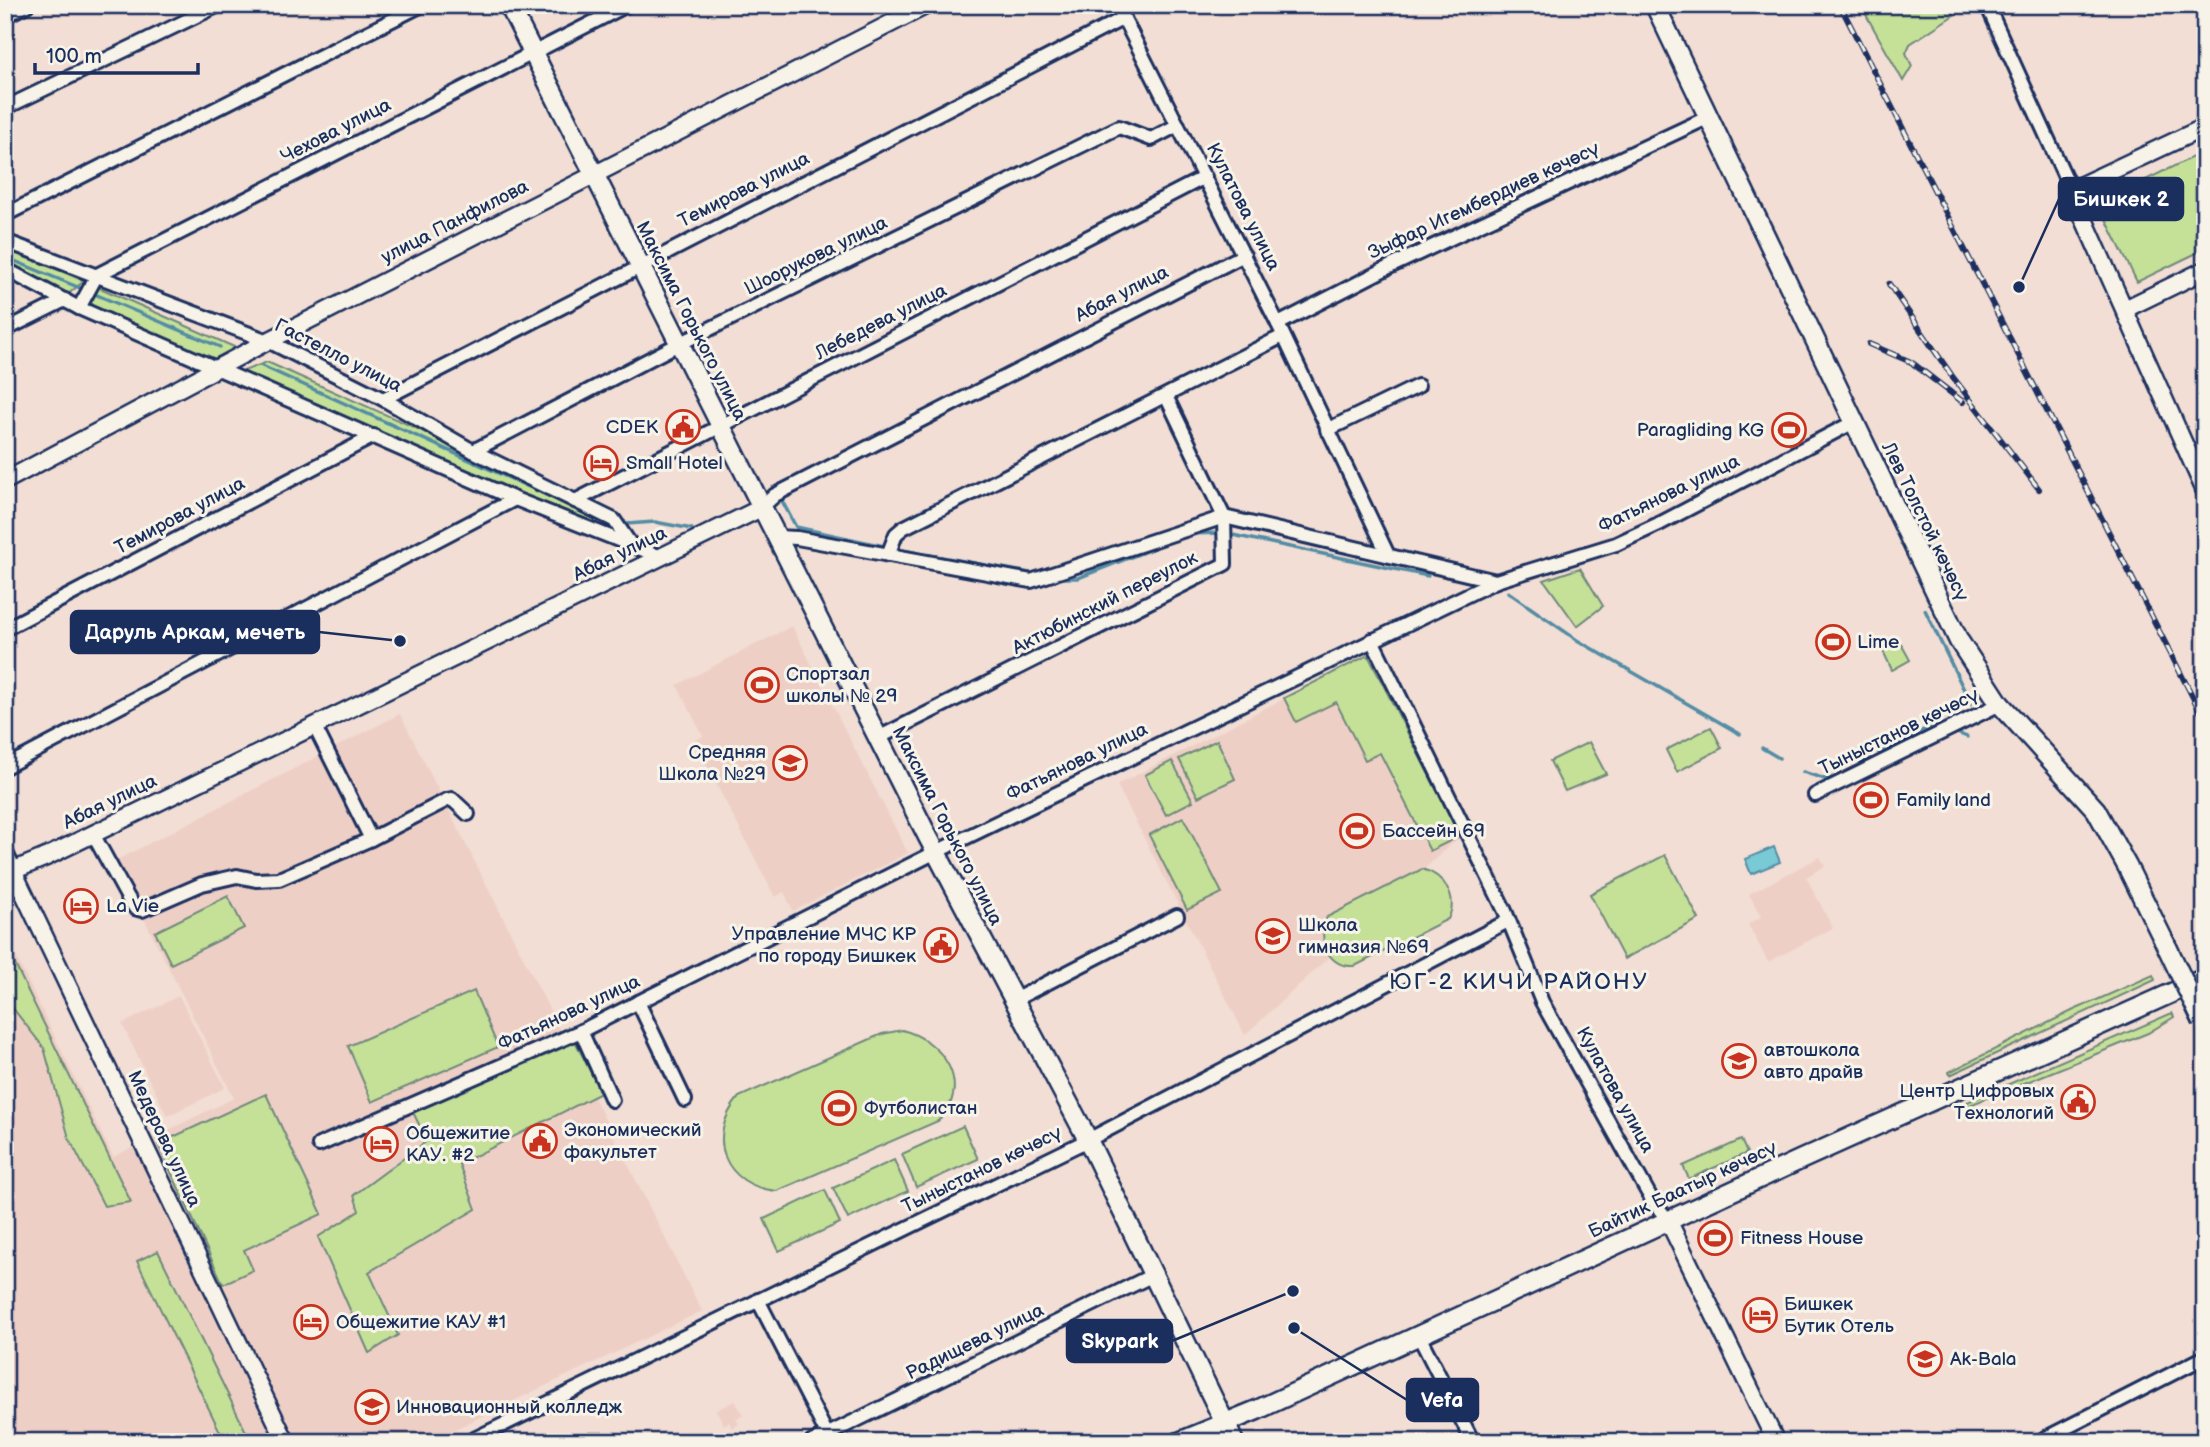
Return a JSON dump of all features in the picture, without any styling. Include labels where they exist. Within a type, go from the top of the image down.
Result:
[{"type":"main road","name":"Максима Горького улица","points":[[509,5],[936,852],[1088,1140],[1234,1442]]},
{"type":"main road","name":"Лев Толстой көчөсү","points":[[1655,5],[1959,641],[2000,704],[2096,810],[2127,866],[2204,1025]]},
{"type":"main road","name":"Байтик Баатыр көчөсү","points":[[1179,1442],[1257,1410],[1668,1220],[2205,978]]},
{"type":"street","points":[[5,16],[27,5]]},
{"type":"street","points":[[5,108],[219,5]]},
{"type":"street","points":[[5,215],[422,5]]},
{"type":"street","name":"Чехова улица","points":[[97,275],[627,5]]},
{"type":"street","name":"улица Панфилова","points":[[5,481],[268,341],[927,5]]},
{"type":"street","name":"Кулатова улица","points":[[1118,5],[1278,324],[1388,555]]},
{"type":"street","points":[[1987,5],[2205,491]]},
{"type":"street","name":"Темирова улица","points":[[383,399],[639,265],[1124,18]]},
{"type":"street","name":"Зыфар Игембердиев көчөсү","points":[[1278,324],[1389,267],[1709,117]]},
{"type":"street","name":"Шоорукова улица","points":[[473,451],[679,344],[1119,127],[1151,139],[1178,125]]},
{"type":"street","points":[[2071,190],[2205,127]]},
{"type":"street","name":"Лебедева улица","points":[[575,500],[1205,177]]},
{"type":"street","name":"Гастелло улица","points":[[5,241],[268,341],[383,399],[473,451],[614,520],[631,545]]},
{"type":"street","name":"Абая улица","points":[[9,872],[93,834],[761,508],[775,495],[1244,255]]},
{"type":"street","points":[[5,270],[79,308],[515,499],[661,557]]},
{"type":"street","points":[[2125,309],[2205,270]]},
{"type":"street","points":[[79,308],[97,275]]},
{"type":"street","points":[[5,330],[65,300]]},
{"type":"street","points":[[888,555],[896,534],[904,528],[1283,336]]},
{"type":"street","points":[[1327,430],[1419,386]]},
{"type":"street","name":"Актюбинский переулок","points":[[878,738],[1225,564],[1224,517],[1166,396]]},
{"type":"street","name":"Фатьянова улица","points":[[319,1145],[580,1031],[936,852],[1496,581],[1616,544],[1854,422]]},
{"type":"street","name":"Темирова улица","points":[[5,629],[373,436]]},
{"type":"street","points":[[5,767],[515,499]]},
{"type":"street","points":[[776,537],[1031,581],[1224,517],[1496,581]]},
{"type":"street","name":"Кулатова улица","points":[[1372,640],[1508,921],[1549,1014],[1652,1200],[1668,1220],[1776,1442]]},
{"type":"street","name":"Тыныстанов көчөсү","points":[[1815,795],[2000,704]]},
{"type":"street","points":[[314,725],[371,839]]},
{"type":"street","points":[[93,834],[128,898],[135,908],[142,910],[202,884],[237,876],[256,880],[279,878],[371,839],[447,800],[452,799],[468,814]]},
{"type":"street","name":"Медерова улица","points":[[5,854],[9,872],[286,1442]]},
{"type":"street","points":[[1014,1000],[1177,916]]},
{"type":"street","name":"Тыныстанов көчөсү","points":[[468,1442],[1088,1140],[1508,921]]},
{"type":"street","points":[[638,1002],[685,1100]]},
{"type":"street","points":[[580,1031],[612,1100]]},
{"type":"street","name":"Радищева улица","points":[[812,1442],[829,1438],[1153,1275]]},
{"type":"street","points":[[758,1300],[829,1438]]},
{"type":"street","points":[[1419,1336],[1474,1442]]},
{"type":"street","points":[[2038,1442],[2205,1357]]},
{"type":"shaded area","name":"Средняя Школа №29","points":[[792,626],[908,853],[793,911],[784,892],[775,897],[694,741],[703,736],[677,685]]},
{"type":"shaded area","name":"Школа гимназия №69","points":[[1368,655],[1460,836],[1245,1035],[1117,785]]},
{"type":"shaded area","points":[[400,714],[702,1311],[428,1442],[5,1442],[5,934],[113,1157],[234,1098],[115,861]]},
{"type":"shaded area","points":[[1820,857],[1825,866],[1806,877],[1833,928],[1768,962],[1748,924],[1761,917],[1749,894]]},
{"type":"shaded area","points":[[179,996],[225,1088],[167,1116],[122,1024]]},
{"type":"shaded area","points":[[735,1401],[743,1415],[736,1419],[739,1424],[732,1428],[729,1422],[724,1425],[716,1410]]},
{"type":"green space","points":[[1874,5],[1949,5],[1954,15],[1910,44],[1906,53],[1912,66],[1903,81],[1865,13]]},
{"type":"green space","points":[[2205,151],[2205,249],[2137,282],[2098,203]]},
{"type":"green space","points":[[5,246],[84,281],[67,295],[5,267]]},
{"type":"green space","points":[[98,287],[241,350],[215,360],[88,304]]},
{"type":"green space","points":[[267,362],[625,521],[618,538],[241,372]]},
{"type":"green space","points":[[1580,568],[1603,606],[1577,626],[1544,580]]},
{"type":"green space","points":[[1900,642],[1910,660],[1892,670],[1883,651]]},
{"type":"green space","points":[[1368,655],[1460,836],[1430,851],[1380,753],[1365,760],[1336,702],[1296,722],[1284,698]]},
{"type":"green space","points":[[1711,727],[1722,748],[1677,772],[1666,750]]},
{"type":"green space","points":[[1217,740],[1235,779],[1198,797],[1179,759]]},
{"type":"green space","points":[[1589,742],[1606,774],[1565,791],[1550,761]]},
{"type":"green space","points":[[1172,761],[1193,801],[1166,815],[1145,775]]},
{"type":"green space","points":[[1183,817],[1222,893],[1187,910],[1149,835]]},
{"type":"green space","points":[[1665,855],[1699,919],[1624,959],[1590,894]]},
{"type":"green space","points":[[1422,869],[1437,876],[1447,888],[1452,903],[1448,919],[1355,966],[1337,962],[1331,957],[1323,934],[1327,917]]},
{"type":"green space","points":[[228,896],[244,928],[171,964],[155,932]]},
{"type":"green space","points":[[5,944],[131,1202],[104,1206],[69,1138],[44,1048],[11,1006],[5,1008]]},
{"type":"green space","points":[[2153,975],[2155,980],[1950,1075],[1949,1072],[2072,1011]]},
{"type":"green space","points":[[474,991],[498,1047],[372,1102],[348,1046]]},
{"type":"green space","points":[[2172,1013],[2174,1017],[2148,1033],[1965,1107],[1963,1104]]},
{"type":"green space","points":[[568,1027],[601,1093],[459,1164],[476,1209],[369,1272],[398,1335],[369,1353],[318,1237],[359,1211],[354,1195],[427,1141],[410,1106]]},
{"type":"green space","name":"Футболистан","points":[[902,1030],[917,1035],[930,1044],[949,1066],[953,1093],[948,1107],[938,1121],[777,1191],[744,1180],[733,1170],[725,1158],[723,1128],[739,1097],[882,1034]]},
{"type":"green space","points":[[266,1094],[322,1214],[244,1250],[253,1270],[223,1284],[158,1144]]},
{"type":"green space","name":"Футболистан","points":[[963,1126],[978,1159],[916,1187],[902,1154]]},
{"type":"green space","points":[[1741,1140],[1747,1153],[1689,1179],[1683,1166]]},
{"type":"green space","name":"Футболистан","points":[[894,1160],[908,1191],[848,1219],[833,1188]]},
{"type":"green space","points":[[825,1190],[840,1223],[779,1251],[764,1219]]},
{"type":"green space","points":[[158,1251],[251,1442],[225,1442],[137,1261]]},
{"type":"water","points":[[1774,847],[1780,862],[1751,874],[1745,859]]},
{"type":"waterway","points":[[5,257],[80,288]]},
{"type":"waterway","points":[[97,295],[220,347]]},
{"type":"waterway","points":[[262,366],[582,511]]},
{"type":"waterway","points":[[781,499],[796,527],[884,546]]},
{"type":"waterway","points":[[626,524],[655,522],[692,529]]},
{"type":"waterway","points":[[1190,534],[1220,533]]},
{"type":"waterway","points":[[1228,534],[1428,576]]},
{"type":"waterway","points":[[1055,578],[1078,578],[1176,539]]},
{"type":"waterway","points":[[897,549],[1036,574]]},
{"type":"waterway","points":[[1508,592],[1577,640],[1740,734]]},
{"type":"waterway","points":[[1925,610],[1971,704]]},
{"type":"waterway","points":[[1879,753],[1935,724],[1939,726]]},
{"type":"waterway","points":[[1957,733],[1967,737]]},
{"type":"waterway","points":[[1762,748],[1779,758]]},
{"type":"waterway","points":[[1803,772],[1825,779],[1835,777]]},
{"type":"railway","points":[[1840,5],[2205,721]]},
{"type":"railway","points":[[1889,284],[1952,376],[2039,489]]},
{"type":"railway","points":[[1869,344],[1911,362],[1963,402]]},
{"type":"place","name":"Бишкек 2","points":[[2019,287]]},
{"type":"place","name":"CDEK","points":[[683,427]]},
{"type":"place","name":"Paragliding KG","points":[[1789,430]]},
{"type":"place","name":"Small Hotel","points":[[601,463]]},
{"type":"place","name":"Даруль Аркам, мечеть","points":[[400,641]]},
{"type":"place","name":"Lime","points":[[1833,642]]},
{"type":"place","name":"Спортзал школы № 29","points":[[762,685]]},
{"type":"place","name":"Средняя Школа №29","points":[[790,763]]},
{"type":"place","name":"Family land","points":[[1871,800]]},
{"type":"place","name":"Бассейн 69","points":[[1357,831]]},
{"type":"place","name":"La Vie","points":[[81,906]]},
{"type":"place","name":"Школа гимназия №69","points":[[1273,936]]},
{"type":"place","name":"Управление МЧС КР по городу Бишкек","points":[[941,945]]},
{"type":"place","name":"автошкола авто драйв","points":[[1739,1061]]},
{"type":"place","name":"Центр Цифровых Технологий","points":[[2078,1102]]},
{"type":"place","name":"Футболистан","points":[[839,1108]]},
{"type":"place","name":"Экономический факультет","points":[[540,1141]]},
{"type":"place","name":"Общежитие КАУ. #2","points":[[381,1144]]},
{"type":"place","name":"Fitness House","points":[[1715,1238]]},
{"type":"place","name":"Skypark","points":[[1293,1291]]},
{"type":"place","name":"Бишкек Бутик Отель","points":[[1760,1315]]},
{"type":"place","name":"Общежитие КАУ #1","points":[[311,1322]]},
{"type":"place","name":"Vefa","points":[[1294,1328]]},
{"type":"place","name":"Ak-Bala","points":[[1925,1359]]},
{"type":"place","name":"Инновационный колледж","points":[[372,1407]]},
{"type":"district","name":"ЮГ-2 КИЧИ РАЙОНУ","points":[[1519,982]]}]
